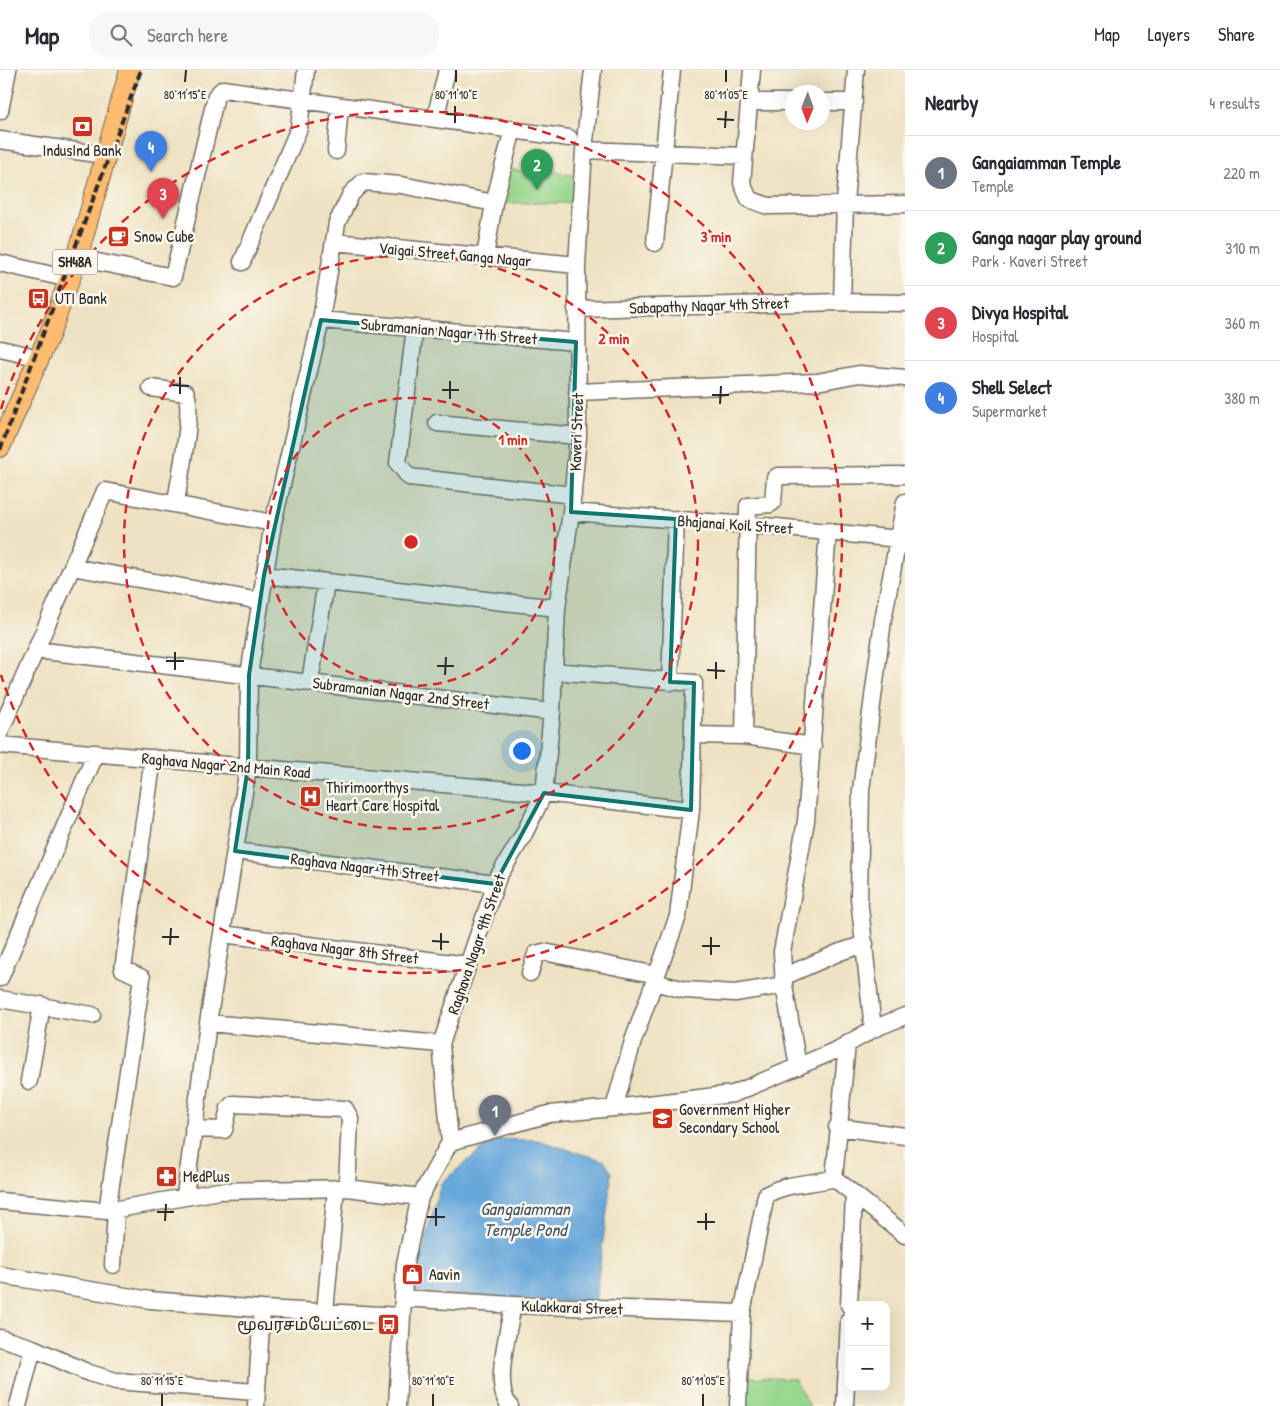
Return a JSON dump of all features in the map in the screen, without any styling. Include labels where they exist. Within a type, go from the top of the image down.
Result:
[{"type":"main road","name":"SH48A","points":[[0,446],[50,333],[63,278],[122,70]]},
{"type":"main road","name":"SH48A","points":[[0,412],[63,278],[76,258],[130,70]]},
{"type":"street","points":[[0,111],[8,70]]},
{"type":"street","points":[[242,262],[299,128],[306,70]]},
{"type":"street","points":[[435,119],[447,70]]},
{"type":"street","name":"Kaveri Street","points":[[544,793],[552,712],[557,608],[571,512],[578,436],[576,265],[592,70]]},
{"type":"street","points":[[655,243],[672,70]]},
{"type":"street","points":[[752,70],[742,183],[749,199],[768,206],[846,203],[905,204]]},
{"type":"street","points":[[842,302],[846,203],[856,70]]},
{"type":"street","points":[[76,258],[173,277],[216,96],[223,89],[569,138]]},
{"type":"street","points":[[749,102],[785,102]]},
{"type":"street","points":[[830,102],[854,102]]},
{"type":"street","points":[[336,151],[340,106]]},
{"type":"street","points":[[485,257],[494,203],[513,129]]},
{"type":"street","points":[[0,140],[97,154]]},
{"type":"street","points":[[584,150],[744,156]]},
{"type":"street","points":[[185,1196],[208,1023],[248,767],[249,675],[264,575],[273,523],[321,320],[337,223],[351,194],[364,182],[401,185],[494,203]]},
{"type":"street","name":"Vaigai Street Ganga Nagar","points":[[334,242],[576,265]]},
{"type":"street","points":[[0,263],[63,278]]},
{"type":"street","name":"Sabapathy Nagar 4th Street","points":[[576,309],[842,302],[905,303]]},
{"type":"street","name":"Subramanian Nagar 7th Street","points":[[321,320],[576,342]]},
{"type":"street","points":[[415,328],[398,463],[408,477],[573,495]]},
{"type":"street","points":[[0,349],[27,355]]},
{"type":"street","points":[[577,392],[817,382],[859,374],[905,378]]},
{"type":"street","points":[[151,388],[186,393],[188,398],[188,416],[176,503]]},
{"type":"street","points":[[437,423],[578,436]]},
{"type":"street","points":[[744,736],[748,506],[770,504],[773,502],[775,478],[778,476],[905,476]]},
{"type":"street","points":[[0,732],[105,491],[273,523]]},
{"type":"street","points":[[873,1029],[859,898],[861,790],[883,620],[905,502]]},
{"type":"street","name":"Bhajanai Koil Street","points":[[571,512],[828,531],[899,539]]},
{"type":"street","points":[[670,682],[676,520]]},
{"type":"street","points":[[798,1067],[784,981],[782,952],[806,821],[828,531]]},
{"type":"street","points":[[72,567],[260,601]]},
{"type":"street","points":[[264,575],[557,608]]},
{"type":"street","points":[[310,682],[326,582]]},
{"type":"street","name":"Subramanian Nagar 2nd Street","points":[[36,650],[552,712]]},
{"type":"street","points":[[554,671],[694,683],[691,810],[678,916],[633,1041],[614,1108]]},
{"type":"street","points":[[693,735],[744,736],[813,746]]},
{"type":"street","name":"Raghava Nagar 2nd Main Road","points":[[0,745],[544,793],[691,810]]},
{"type":"street","points":[[0,978],[96,753]]},
{"type":"street","points":[[114,1265],[112,1210],[142,978],[123,969],[154,758]]},
{"type":"street","name":"Raghava Nagar 9th Street","points":[[442,1044],[495,884],[523,836],[544,793]]},
{"type":"street","name":"Raghava Nagar 7th Street","points":[[235,851],[495,884]]},
{"type":"street","name":"Raghava Nagar 8th Street","points":[[222,934],[468,965]]},
{"type":"street","points":[[530,974],[536,954],[544,952],[655,978],[685,990],[735,993],[784,981],[840,952],[865,944]]},
{"type":"street","points":[[0,999],[92,1015]]},
{"type":"street","points":[[29,1081],[42,1005]]},
{"type":"street","points":[[450,1142],[550,1114],[733,1094],[798,1067],[847,1044],[873,1029],[905,1016]]},
{"type":"street","points":[[208,1023],[442,1044],[450,1142],[420,1197],[405,1263],[397,1406]]},
{"type":"street","points":[[834,1178],[837,1127],[847,1044]]},
{"type":"street","points":[[193,1129],[224,1130],[229,1108],[233,1104],[344,1109],[350,1118],[325,1312]]},
{"type":"street","points":[[837,1127],[905,1136]]},
{"type":"street","points":[[834,1178],[905,1235]]},
{"type":"street","points":[[738,1406],[742,1313],[766,1195],[776,1188],[793,1184],[816,1183],[834,1178]]},
{"type":"street","points":[[0,1201],[112,1210],[219,1191],[341,1188],[420,1197]]},
{"type":"street","points":[[850,1301],[854,1195]]},
{"type":"street","points":[[0,1275],[150,1300],[262,1309],[402,1316]]},
{"type":"street","name":"Kulakkarai Street","points":[[403,1298],[513,1305],[742,1313]]},
{"type":"street","points":[[510,1406],[504,1400],[501,1382],[513,1305]]},
{"type":"street","points":[[0,1338],[33,1348],[89,1373],[116,1381],[256,1399],[262,1309]]},
{"type":"street","points":[[845,1406],[848,1346]]},
{"type":"street","points":[[18,1406],[33,1348]]},
{"type":"highlighted area","points":[[321,320],[576,342],[571,512],[676,519],[670,682],[694,683],[691,810],[544,793],[495,884],[235,851],[248,767],[249,675],[264,575]]},
{"type":"green space","points":[[503,167],[545,178],[550,171],[578,176],[576,203],[494,203]]},
{"type":"green space","points":[[747,1377],[794,1379],[810,1406],[744,1406]]},
{"type":"water","name":"Gangaiamman Temple Pond","points":[[494,1139],[537,1140],[605,1161],[612,1173],[595,1303],[411,1292],[441,1183]]},
{"type":"railway","points":[[0,450],[141,70]]},
{"type":"place","name":"IndusInd Bank","points":[[82,126]]},
{"type":"place","name":"Shell Select","points":[[151,172]]},
{"type":"place","name":"Ganga nagar play ground","points":[[537,190]]},
{"type":"place","name":"Divya Hospital","points":[[163,219]]},
{"type":"place","name":"Snow Cube","points":[[118,236]]},
{"type":"place","name":"UTI Bank","points":[[39,298]]},
{"type":"place","name":"Thirimoorthys Heart Care Hospital","points":[[310,796]]},
{"type":"place","name":"Government Higher Secondary School","points":[[663,1118]]},
{"type":"place","name":"Gangaiamman Temple","points":[[495,1136]]},
{"type":"place","name":"MedPlus","points":[[167,1176]]},
{"type":"place","name":"Aavin","points":[[413,1274]]},
{"type":"place","name":"மூவரசம்பேட்டை","points":[[389,1324]]}]
